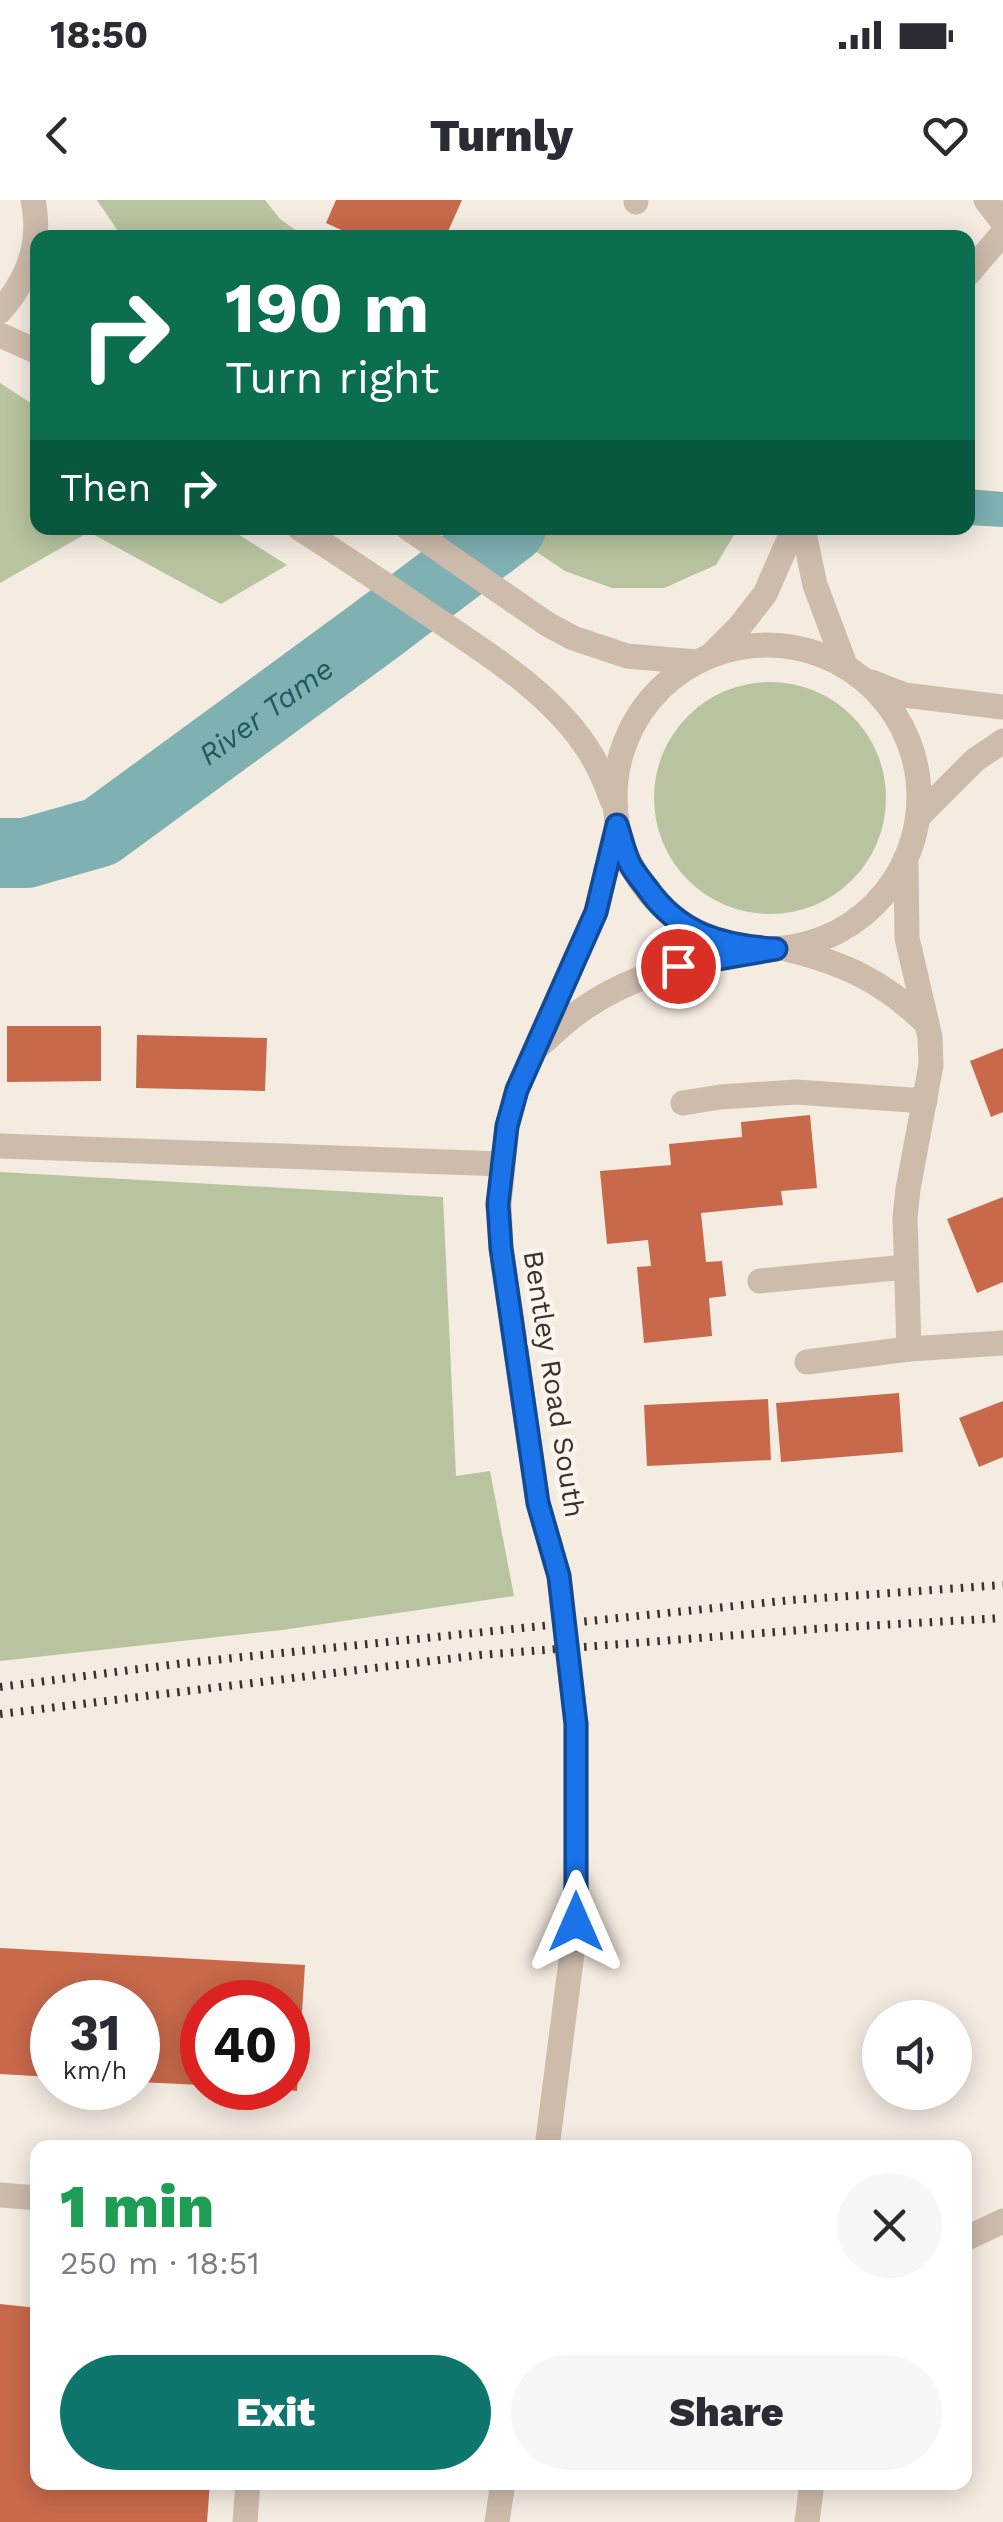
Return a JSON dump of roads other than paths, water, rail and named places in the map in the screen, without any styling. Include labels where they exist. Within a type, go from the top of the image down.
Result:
[{"type":"street","points":[[986,200],[1003,222]]},
{"type":"street","points":[[975,266],[1003,234]]},
{"type":"street","points":[[0,312],[30,266]]},
{"type":"street","points":[[0,335],[30,348]]},
{"type":"street","points":[[311,535],[463,637],[558,712],[584,743],[601,772],[630,864],[658,903],[684,926],[743,947],[779,948],[810,943],[837,933],[866,913],[887,891],[906,860],[918,817],[918,772],[911,746],[895,714],[866,680],[845,665],[803,648],[759,644],[704,658],[628,656],[600,649],[547,624],[418,535]]},
{"type":"street","points":[[616,815],[618,765],[632,726],[654,694],[673,676],[704,658],[740,626],[765,594],[791,535]]},
{"type":"street","points":[[804,535],[815,585],[845,665]]},
{"type":"street","points":[[866,680],[904,694],[1003,707]]},
{"type":"street","points":[[918,817],[975,760],[1003,741]]},
{"type":"street","name":"Bentley Road South","points":[[547,2140],[576,1922],[576,1724],[559,1576],[538,1503],[498,1204],[507,1126],[517,1090],[596,912],[616,815]]},
{"type":"street","points":[[906,860],[907,938],[930,1037],[931,1065],[905,1216],[909,1349]]},
{"type":"street","points":[[779,948],[826,959],[857,972],[904,1001],[924,1021]]},
{"type":"street","name":"Bentley Road South","points":[[534,1050],[576,1014],[613,990],[652,972],[779,948]]},
{"type":"street","points":[[683,1103],[796,1092],[925,1100]]},
{"type":"street","points":[[0,1146],[502,1164]]},
{"type":"street","points":[[760,1281],[906,1267]]},
{"type":"street","points":[[807,1362],[909,1349],[1003,1343]]},
{"type":"street","points":[[0,2194],[30,2197]]},
{"type":"street","points":[[972,2236],[1003,2220]]},
{"type":"street","points":[[245,2522],[247,2490]]},
{"type":"street","points":[[497,2522],[501,2490]]},
{"type":"street","points":[[808,2522],[811,2490]]},
{"type":"water","points":[[975,490],[1003,492],[1003,527],[975,525]]},
{"type":"waterway","name":"River Tame","points":[[0,853],[26,853],[100,832],[502,535]]},
{"type":"railway","points":[[0,1687],[185,1663],[792,1600],[1003,1585]]},
{"type":"railway","points":[[0,1714],[480,1655],[1003,1618]]}]
